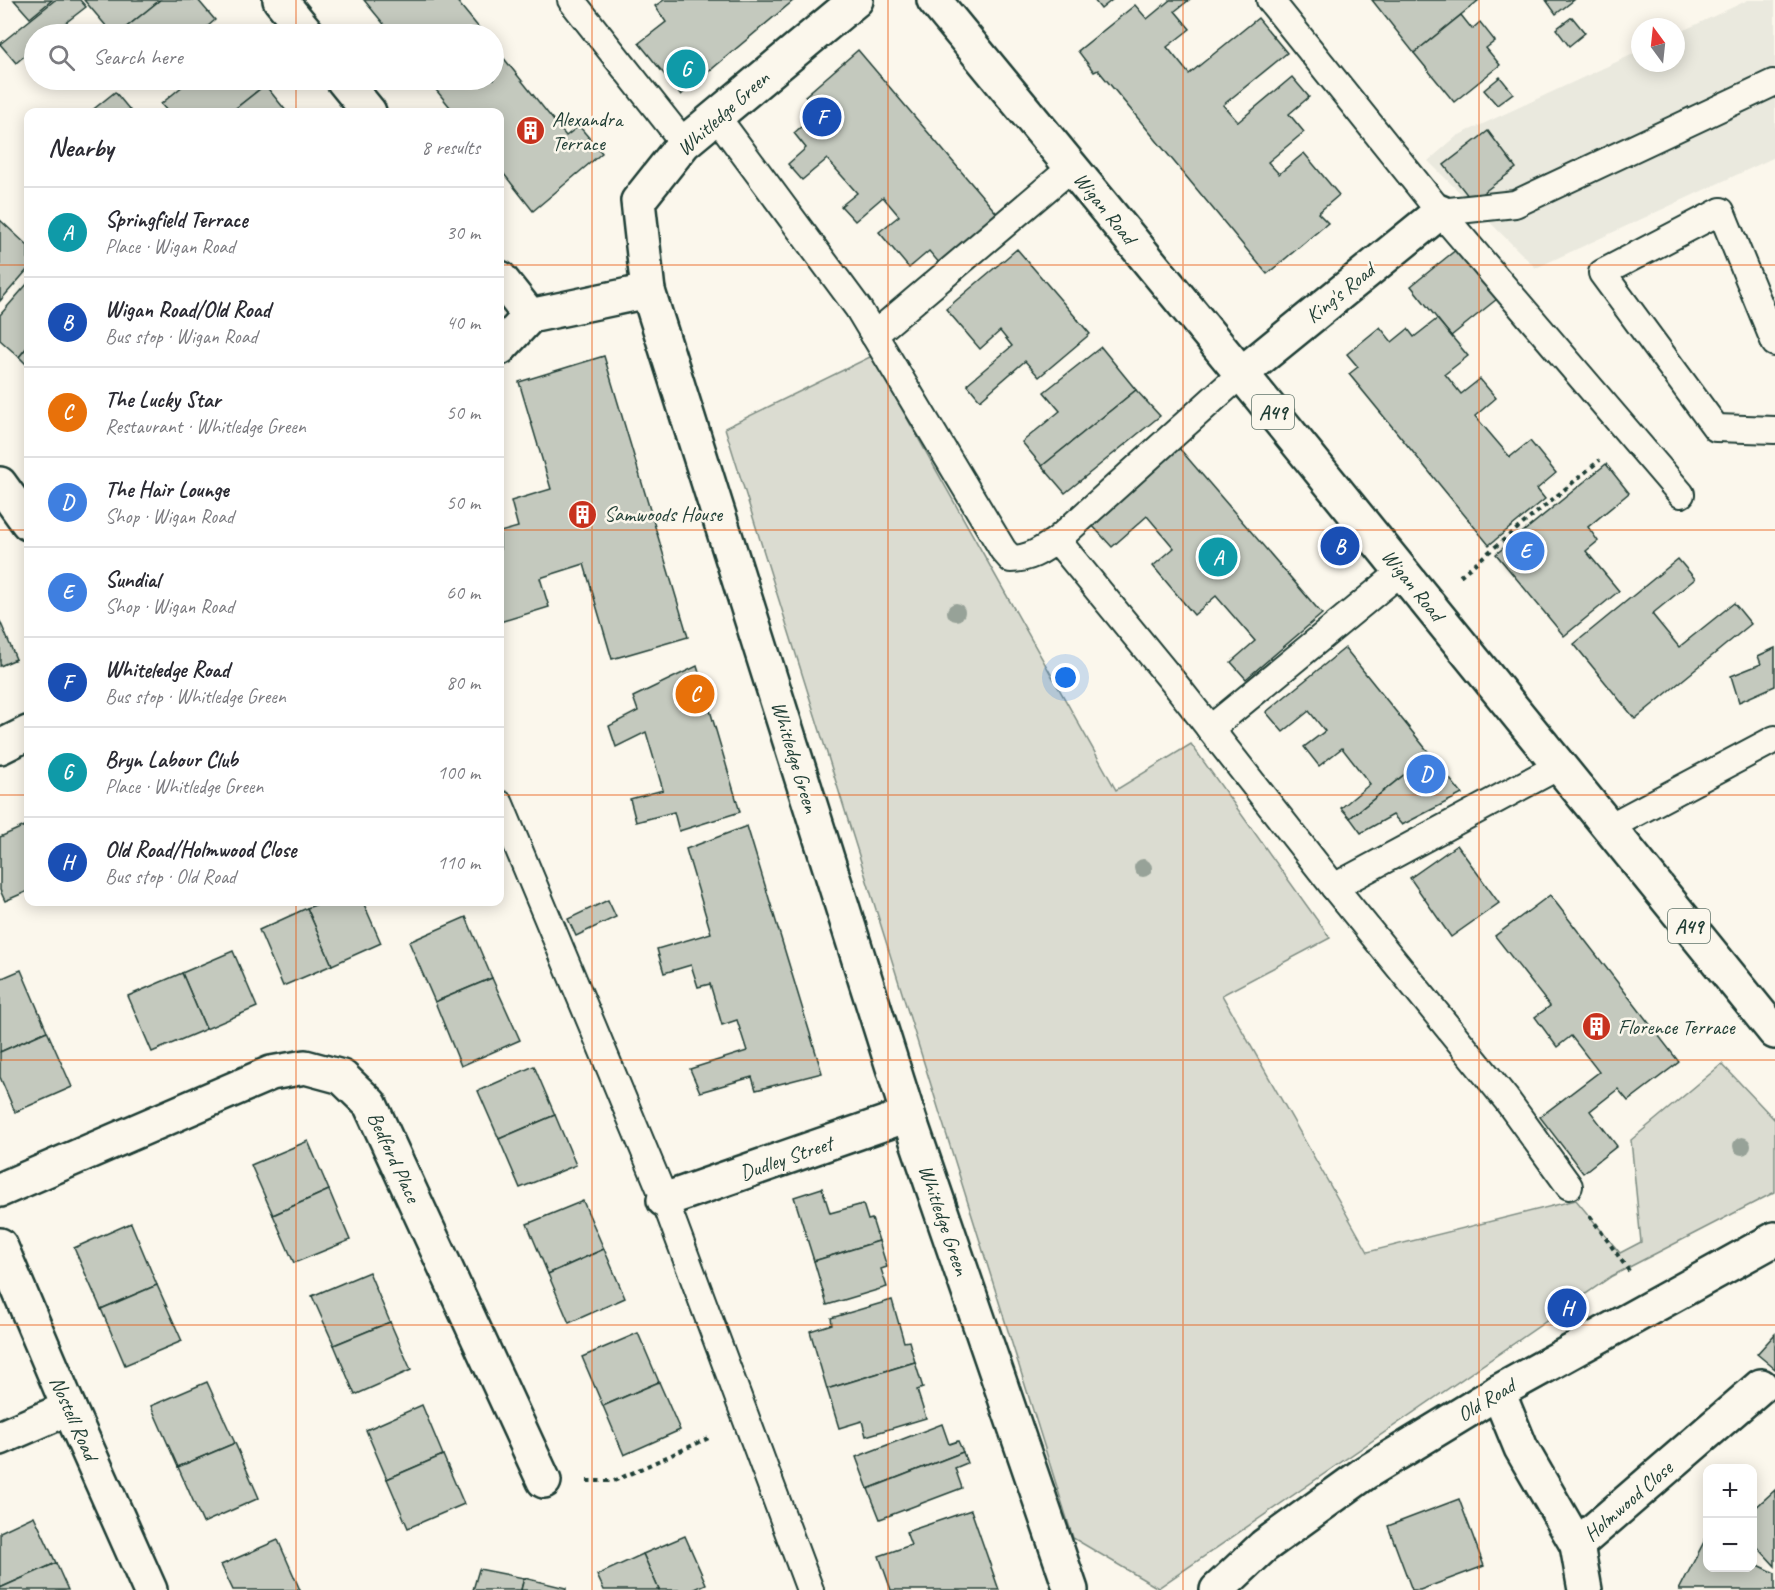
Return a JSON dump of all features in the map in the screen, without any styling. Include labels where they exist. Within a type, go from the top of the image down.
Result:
[{"type":"street","points":[[280,0],[300,24]]},
{"type":"street","name":"Whitledge Green","points":[[856,0],[684,143],[638,201],[648,291],[908,1115],[1071,1590]]},
{"type":"street","name":"Wigan Road","points":[[934,0],[1402,571],[1775,1032]]},
{"type":"street","points":[[351,90],[366,108]]},
{"type":"street","name":"King's Road","points":[[1241,374],[1440,212]]},
{"type":"street","points":[[504,283],[530,316]]},
{"type":"street","points":[[504,344],[530,316],[648,291]]},
{"type":"street","points":[[0,484],[24,517]]},
{"type":"street","points":[[0,747],[24,736]]},
{"type":"street","name":"Bedford Place","points":[[0,1190],[271,1073],[304,1067],[342,1077],[370,1104],[544,1481]]},
{"type":"street","name":"Dudley Street","points":[[664,1200],[908,1115]]},
{"type":"street","name":"Old Road","points":[[1217,1590],[1264,1546],[1365,1473],[1498,1392],[1775,1239]]},
{"type":"street","name":"Nostell Road","points":[[0,1245],[150,1590]]},
{"type":"street","name":"Holmwood Close","points":[[1577,1545],[1761,1386]]},
{"type":"street","name":"Holmwood Close","points":[[1498,1392],[1521,1448],[1577,1545],[1585,1590]]},
{"type":"street","points":[[0,1438],[69,1408]]},
{"type":"lane","points":[[571,0],[684,143]]},
{"type":"lane","points":[[1270,0],[1440,212],[1681,494]]},
{"type":"lane","points":[[1440,212],[1515,204],[1773,83]]},
{"type":"lane","points":[[716,116],[858,308],[1003,550],[1011,559],[1023,559],[1037,554],[1057,540],[1241,374]]},
{"type":"lane","points":[[874,335],[1071,168]]},
{"type":"lane","points":[[1775,343],[1721,212],[1602,273],[1716,428],[1775,430]]},
{"type":"lane","points":[[1057,540],[1506,1099],[1569,1186]]},
{"type":"lane","points":[[1210,729],[1402,571]]},
{"type":"lane","points":[[1609,827],[1775,739]]},
{"type":"lane","points":[[1334,887],[1559,766]]},
{"type":"lane","points":[[504,814],[664,1200],[810,1590]]},
{"type":"path","points":[[1428,603],[1631,435]]},
{"type":"path","points":[[1569,1186],[1654,1306]]},
{"type":"path","points":[[544,1481],[614,1481],[747,1421]]},
{"type":"shaded area","points":[[1748,0],[1775,0],[1775,157],[1536,268],[1428,161],[1457,136],[1631,55],[1631,72],[1685,72],[1685,30]]},
{"type":"shaded area","points":[[872,356],[1116,790],[1191,744],[1330,938],[1222,995],[1368,1252],[1576,1200],[1620,1253],[1641,1242],[1631,1140],[1722,1064],[1775,1120],[1775,1192],[1612,1276],[1158,1588],[1073,1538],[725,428]]},
{"type":"building","points":[[14,0],[52,0],[30,18]]},
{"type":"building","points":[[55,0],[80,0],[86,7],[64,24],[25,24]]},
{"type":"building","points":[[84,0],[160,0],[130,24],[104,24]]},
{"type":"building","points":[[160,0],[198,0],[215,20],[210,24],[130,24]]},
{"type":"building","points":[[364,0],[456,0],[476,24],[384,24]]},
{"type":"building","points":[[664,0],[794,0],[681,95],[639,43],[666,22],[655,6]]},
{"type":"building","points":[[1094,0],[1112,0],[1101,9]]},
{"type":"building","points":[[1170,0],[1189,0],[1175,11],[1190,29],[1167,47],[1189,74],[1258,18],[1287,53],[1223,105],[1238,122],[1292,77],[1309,97],[1289,114],[1304,132],[1268,162],[1279,174],[1304,153],[1339,195],[1318,213],[1328,223],[1267,274],[1098,70],[1094,72],[1078,51],[1135,5],[1147,19]]},
{"type":"building","points":[[1372,0],[1479,0],[1414,53]]},
{"type":"building","points":[[1546,0],[1574,0],[1556,14]]},
{"type":"building","points":[[1461,15],[1472,29],[1480,22],[1495,41],[1486,48],[1500,65],[1454,102],[1414,53]]},
{"type":"building","points":[[1572,17],[1585,33],[1569,46],[1556,29]]},
{"type":"building","points":[[24,25],[24,56],[16,63],[0,44]]},
{"type":"building","points":[[858,50],[999,216],[941,265],[929,251],[909,268],[879,232],[899,216],[883,197],[855,221],[841,206],[857,193],[827,159],[802,180],[788,164],[806,148],[794,133],[819,111],[805,96]]},
{"type":"building","name":"Alexandra Terrace","points":[[504,58],[566,136],[579,126],[602,153],[533,211],[504,174],[504,108],[451,108],[436,90],[504,90]]},
{"type":"building","points":[[1500,77],[1513,93],[1497,105],[1484,90]]},
{"type":"building","points":[[178,90],[259,90],[236,108],[164,108],[161,104]]},
{"type":"building","points":[[259,90],[269,90],[284,108],[236,108]]},
{"type":"building","points":[[115,92],[128,108],[95,108]]},
{"type":"building","points":[[1488,131],[1516,168],[1472,201],[1444,165]]},
{"type":"building","points":[[0,220],[24,242],[24,274],[0,301]]},
{"type":"building","points":[[1017,249],[1090,334],[1039,377],[1025,361],[980,400],[967,384],[1012,346],[1000,331],[980,349],[946,309]]},
{"type":"building","points":[[1457,249],[1497,299],[1451,336],[1411,286]]},
{"type":"building","points":[[24,288],[24,351],[19,357],[0,340],[0,315]]},
{"type":"building","points":[[1437,319],[1468,356],[1445,374],[1461,394],[1480,379],[1496,398],[1475,416],[1510,457],[1530,441],[1556,473],[1537,489],[1545,499],[1489,545],[1349,374],[1358,367],[1347,354],[1380,327],[1392,342],[1408,329],[1414,337]]},
{"type":"building","points":[[1101,347],[1136,390],[1042,466],[1022,442],[1060,411],[1044,392]]},
{"type":"building","points":[[24,351],[24,362],[19,357]]},
{"type":"building","name":"Samwoods House","points":[[604,356],[688,637],[612,659],[584,564],[540,578],[549,607],[504,621],[504,531],[518,527],[511,501],[551,489],[519,382]]},
{"type":"building","points":[[1136,390],[1160,416],[1065,493],[1042,466]]},
{"type":"building","points":[[1179,448],[1322,614],[1246,679],[1231,662],[1255,641],[1216,596],[1194,615],[1153,566],[1174,548],[1147,516],[1112,547],[1091,524]]},
{"type":"building","points":[[1606,464],[1629,493],[1588,527],[1598,541],[1586,551],[1619,591],[1564,636],[1496,554]]},
{"type":"building","points":[[1678,559],[1695,579],[1652,614],[1679,647],[1734,603],[1751,624],[1635,719],[1574,644]]},
{"type":"building","points":[[0,621],[16,659],[0,666]]},
{"type":"building","points":[[1345,648],[1430,754],[1350,818],[1341,808],[1370,784],[1342,748],[1319,766],[1304,747],[1325,731],[1309,711],[1283,732],[1266,712]]},
{"type":"building","points":[[1775,648],[1775,686],[1739,702],[1731,676],[1761,664],[1758,656]]},
{"type":"building","points":[[697,666],[740,812],[679,831],[674,812],[636,822],[630,799],[663,790],[646,732],[616,747],[609,726],[638,711],[633,697]]},
{"type":"building","points":[[1430,754],[1462,794],[1402,825],[1393,815],[1361,833],[1350,818]]},
{"type":"building","points":[[24,826],[24,893],[5,901],[0,890],[0,837]]},
{"type":"building","points":[[747,826],[822,1073],[756,1090],[752,1077],[700,1092],[690,1069],[747,1051],[737,1020],[722,1025],[710,984],[698,987],[691,965],[664,973],[657,949],[711,933],[686,849]]},
{"type":"building","points":[[1457,845],[1499,903],[1451,937],[1410,878]]},
{"type":"building","name":"Florence Terrace","points":[[1550,895],[1679,1062],[1628,1101],[1618,1089],[1590,1111],[1617,1146],[1583,1173],[1540,1117],[1599,1072],[1571,1036],[1557,1047],[1535,1017],[1550,1006],[1495,936]]},
{"type":"building","points":[[608,900],[616,917],[576,936],[568,919]]},
{"type":"building","points":[[312,906],[365,906],[381,943],[332,965],[307,908]]},
{"type":"building","points":[[307,908],[332,965],[283,986],[259,930]]},
{"type":"building","points":[[466,917],[492,978],[435,1002],[409,942]]},
{"type":"building","points":[[233,951],[257,1007],[206,1029],[182,973]]},
{"type":"building","points":[[21,970],[47,1031],[0,1052],[0,979]]},
{"type":"building","points":[[182,973],[206,1029],[152,1052],[128,996]]},
{"type":"building","points":[[492,978],[520,1040],[461,1066],[435,1002]]},
{"type":"building","points":[[47,1031],[72,1087],[15,1112],[0,1077],[0,1052]]},
{"type":"building","points":[[534,1066],[555,1115],[499,1139],[478,1091]]},
{"type":"building","points":[[555,1115],[576,1165],[520,1188],[499,1139]]},
{"type":"building","points":[[308,1141],[329,1190],[273,1215],[251,1165]]},
{"type":"building","points":[[822,1188],[830,1213],[863,1204],[868,1220],[872,1219],[879,1241],[814,1261],[794,1197]]},
{"type":"building","points":[[329,1190],[350,1240],[294,1263],[273,1215]]},
{"type":"building","points":[[583,1201],[604,1249],[548,1274],[527,1224]]},
{"type":"building","points":[[131,1223],[157,1285],[101,1309],[74,1248]]},
{"type":"building","points":[[879,1241],[887,1267],[881,1269],[887,1287],[827,1305],[814,1261]]},
{"type":"building","points":[[604,1249],[625,1298],[569,1323],[548,1274]]},
{"type":"building","points":[[369,1272],[390,1322],[334,1345],[312,1296]]},
{"type":"building","points":[[157,1285],[182,1341],[125,1365],[101,1309]]},
{"type":"building","points":[[892,1300],[904,1342],[909,1341],[915,1362],[827,1389],[810,1331],[832,1324],[831,1318]]},
{"type":"building","points":[[390,1322],[411,1370],[355,1395],[334,1345]]},
{"type":"building","points":[[638,1333],[659,1382],[603,1406],[582,1357]]},
{"type":"building","points":[[1775,1334],[1775,1369],[1757,1354]]},
{"type":"building","points":[[915,1362],[923,1388],[917,1390],[926,1418],[866,1436],[862,1421],[839,1428],[827,1389]]},
{"type":"building","points":[[207,1382],[235,1443],[178,1467],[151,1406]]},
{"type":"building","points":[[659,1382],[680,1430],[624,1455],[603,1406]]},
{"type":"building","points":[[422,1405],[443,1455],[387,1479],[366,1430]]},
{"type":"building","points":[[942,1424],[949,1444],[958,1441],[963,1452],[868,1489],[856,1457]]},
{"type":"building","points":[[235,1443],[259,1498],[203,1523],[178,1467]]},
{"type":"building","points":[[963,1452],[967,1463],[955,1468],[962,1488],[880,1519],[868,1489]]},
{"type":"building","points":[[443,1455],[464,1504],[408,1528],[387,1479]]},
{"type":"building","points":[[1775,1490],[1775,1566],[1757,1546],[1757,1506]]},
{"type":"building","points":[[1459,1499],[1484,1566],[1420,1590],[1412,1590],[1388,1526]]},
{"type":"building","points":[[971,1510],[999,1590],[891,1590],[879,1556],[911,1545],[906,1532]]},
{"type":"building","points":[[34,1516],[56,1563],[0,1588],[0,1532]]},
{"type":"building","points":[[685,1536],[706,1584],[693,1590],[659,1590],[643,1554]]},
{"type":"building","points":[[278,1540],[300,1590],[233,1590],[221,1565]]},
{"type":"building","points":[[1703,1544],[1703,1572],[1757,1572],[1757,1564],[1775,1573],[1775,1590],[1679,1590]]},
{"type":"building","points":[[643,1554],[659,1590],[604,1590],[597,1575]]},
{"type":"building","points":[[56,1563],[68,1590],[0,1590],[0,1588]]},
{"type":"building","points":[[479,1569],[524,1578],[521,1590],[473,1590]]},
{"type":"building","points":[[524,1578],[566,1588],[566,1590],[521,1590]]},
{"type":"place","name":"Bryn Labour Club","points":[[686,69]]},
{"type":"place","name":"Whiteledge Road","points":[[822,117]]},
{"type":"place","name":"Alexandra Terrace","points":[[531,131]]},
{"type":"place","name":"Samwoods House","points":[[583,514]]},
{"type":"place","name":"Wigan Road/Old Road","points":[[1340,546]]},
{"type":"place","name":"Sundial","points":[[1525,551]]},
{"type":"place","name":"Springfield Terrace","points":[[1218,557]]},
{"type":"place","name":"The Lucky Star","points":[[695,694]]},
{"type":"place","name":"The Hair Lounge","points":[[1426,774]]},
{"type":"place","name":"Florence Terrace","points":[[1597,1027]]},
{"type":"place","name":"Old Road/Holmwood Close","points":[[1567,1308]]}]
